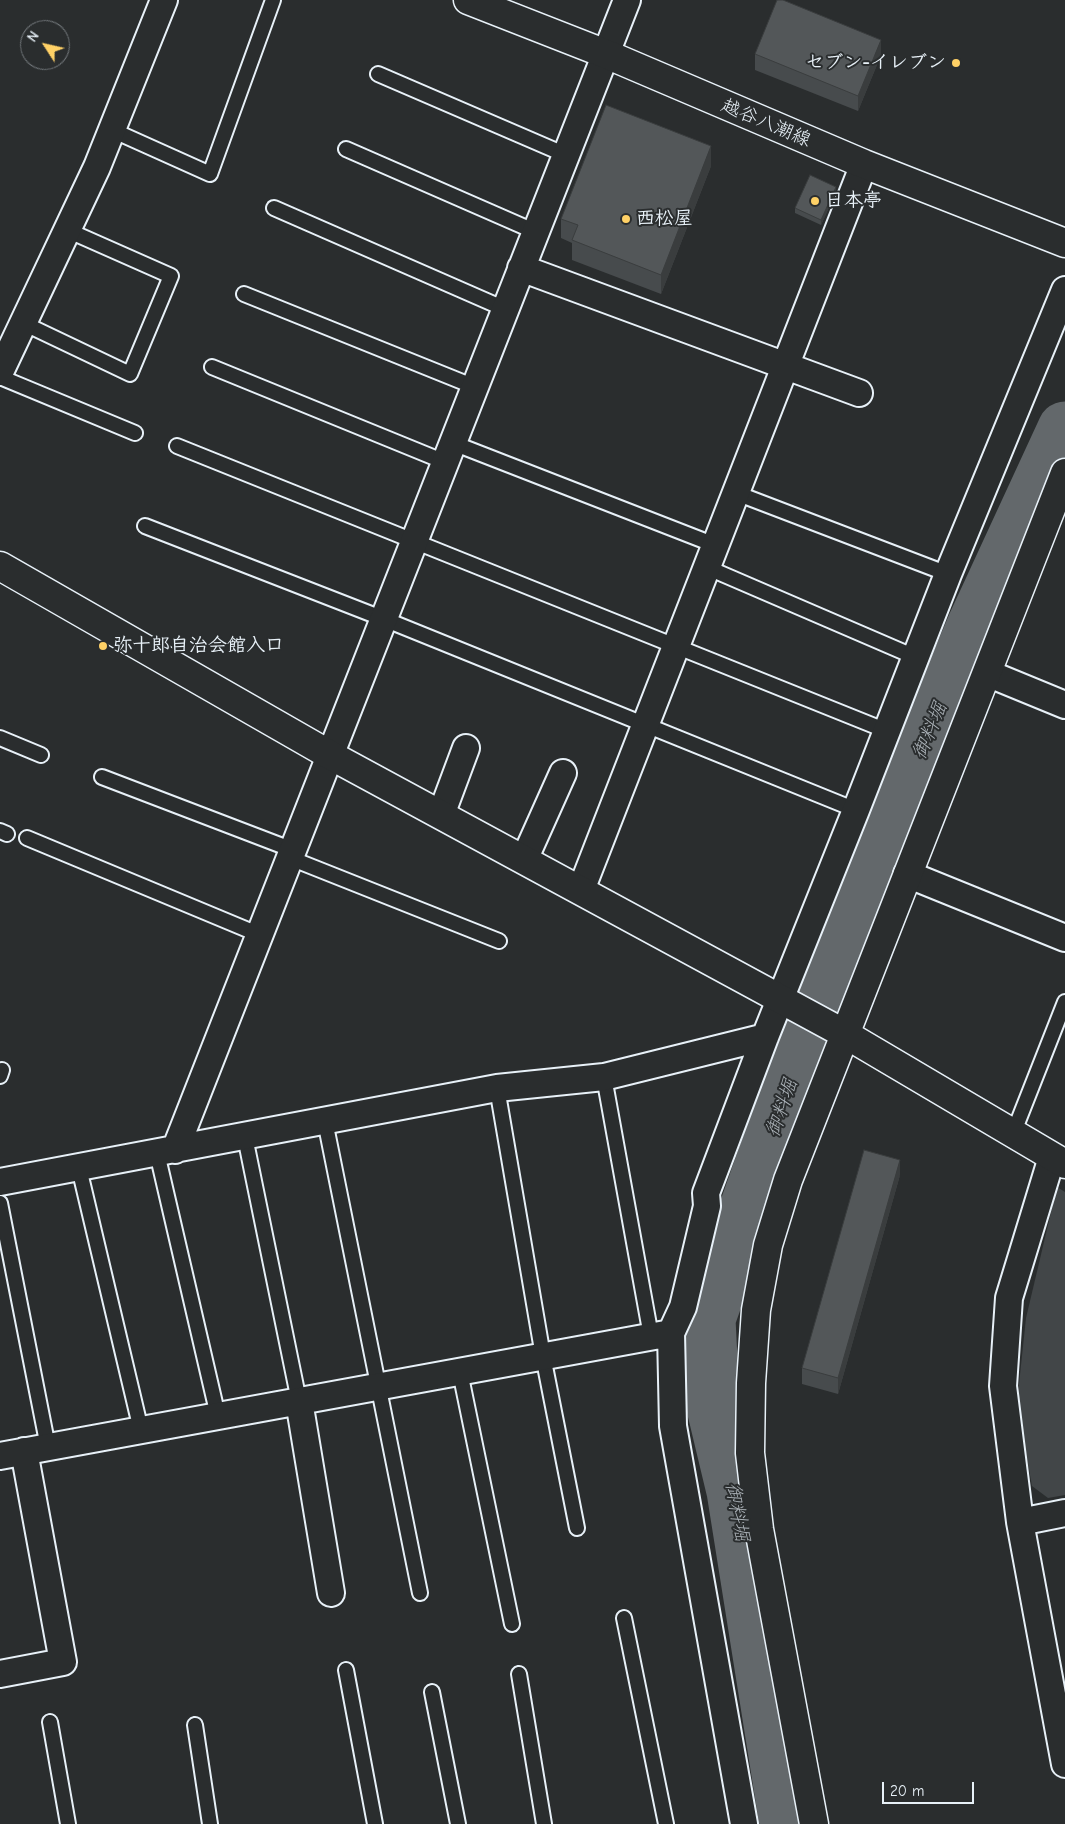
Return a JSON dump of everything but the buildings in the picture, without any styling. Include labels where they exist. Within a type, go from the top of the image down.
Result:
[{"type":"street","points":[[0,372],[97,167],[164,0]]},
{"type":"street","name":"越谷八潮線","points":[[468,0],[606,54],[864,164],[1065,243]]},
{"type":"street","points":[[166,1151],[260,935],[627,0]]},
{"type":"street","points":[[581,890],[864,164]]},
{"type":"street","points":[[522,268],[859,393]]},
{"type":"street","points":[[0,1674],[63,1662],[24,1451],[661,1334],[683,1307],[707,1206],[706,1193],[765,1037],[788,1003],[856,810],[915,657],[1065,290]]},
{"type":"street","points":[[814,1824],[759,1529],[750,1453],[751,1382],[756,1310],[768,1244],[838,1030],[907,874],[1063,485]]},
{"type":"street","points":[[0,566],[330,755],[838,1030],[1059,1160],[1009,1298],[1003,1386],[1020,1522],[1065,1764]]},
{"type":"street","points":[[987,673],[1065,705]]},
{"type":"street","points":[[441,815],[466,748]]},
{"type":"street","points":[[524,860],[563,773]]},
{"type":"street","points":[[907,874],[1065,938]]},
{"type":"street","points":[[0,1182],[497,1088],[604,1077],[765,1037]]},
{"type":"street","points":[[661,1334],[673,1426],[744,1824]]},
{"type":"street","points":[[299,1401],[331,1592]]},
{"type":"street","points":[[1020,1522],[1065,1513]]},
{"type":"lane","points":[[112,130],[210,174],[273,0]]},
{"type":"lane","points":[[378,74],[566,155]]},
{"type":"lane","points":[[346,149],[536,232]]},
{"type":"lane","points":[[274,208],[505,310]]},
{"type":"lane","points":[[23,323],[130,374],[170,276],[67,230]]},
{"type":"lane","points":[[244,294],[475,387]]},
{"type":"lane","points":[[212,367],[449,452],[711,556],[915,657]]},
{"type":"lane","points":[[0,377],[135,433]]},
{"type":"lane","points":[[177,446],[887,731]]},
{"type":"lane","points":[[736,492],[948,574]]},
{"type":"lane","points":[[145,526],[384,619],[856,810]]},
{"type":"lane","points":[[0,738],[41,755]]},
{"type":"lane","points":[[102,777],[499,941]]},
{"type":"lane","points":[[28,838],[260,935]]},
{"type":"lane","points":[[1013,1134],[1065,1002]]},
{"type":"lane","points":[[604,1077],[661,1334]]},
{"type":"lane","points":[[497,1088],[543,1356],[577,1528]]},
{"type":"lane","points":[[325,1121],[420,1594]]},
{"type":"lane","points":[[245,1136],[299,1401]]},
{"type":"lane","points":[[166,1151],[218,1416]]},
{"type":"lane","points":[[79,1168],[141,1430]]},
{"type":"lane","points":[[0,1202],[24,1451]]},
{"type":"lane","points":[[460,1372],[512,1624]]},
{"type":"lane","points":[[624,1618],[666,1824]]},
{"type":"lane","points":[[346,1670],[375,1824]]},
{"type":"lane","points":[[519,1674],[544,1824]]},
{"type":"lane","points":[[432,1692],[458,1824]]},
{"type":"lane","points":[[50,1722],[68,1824]]},
{"type":"lane","points":[[195,1725],[210,1824]]},
{"type":"shaded area","points":[[1057,1187],[1065,1192],[1065,1495],[1048,1498],[1032,1486],[1017,1403],[1026,1318]]},
{"type":"waterway","name":"御料堀","points":[[787,1824],[734,1491],[712,1399],[708,1319],[835,957],[975,624],[1065,429]]},
{"type":"place","name":"セブン-イレブン","points":[[956,63]]},
{"type":"place","name":"日本亭","points":[[815,201]]},
{"type":"place","name":"西松屋","points":[[626,219]]},
{"type":"place","name":"弥十郎自治会館入口","points":[[103,646]]}]
